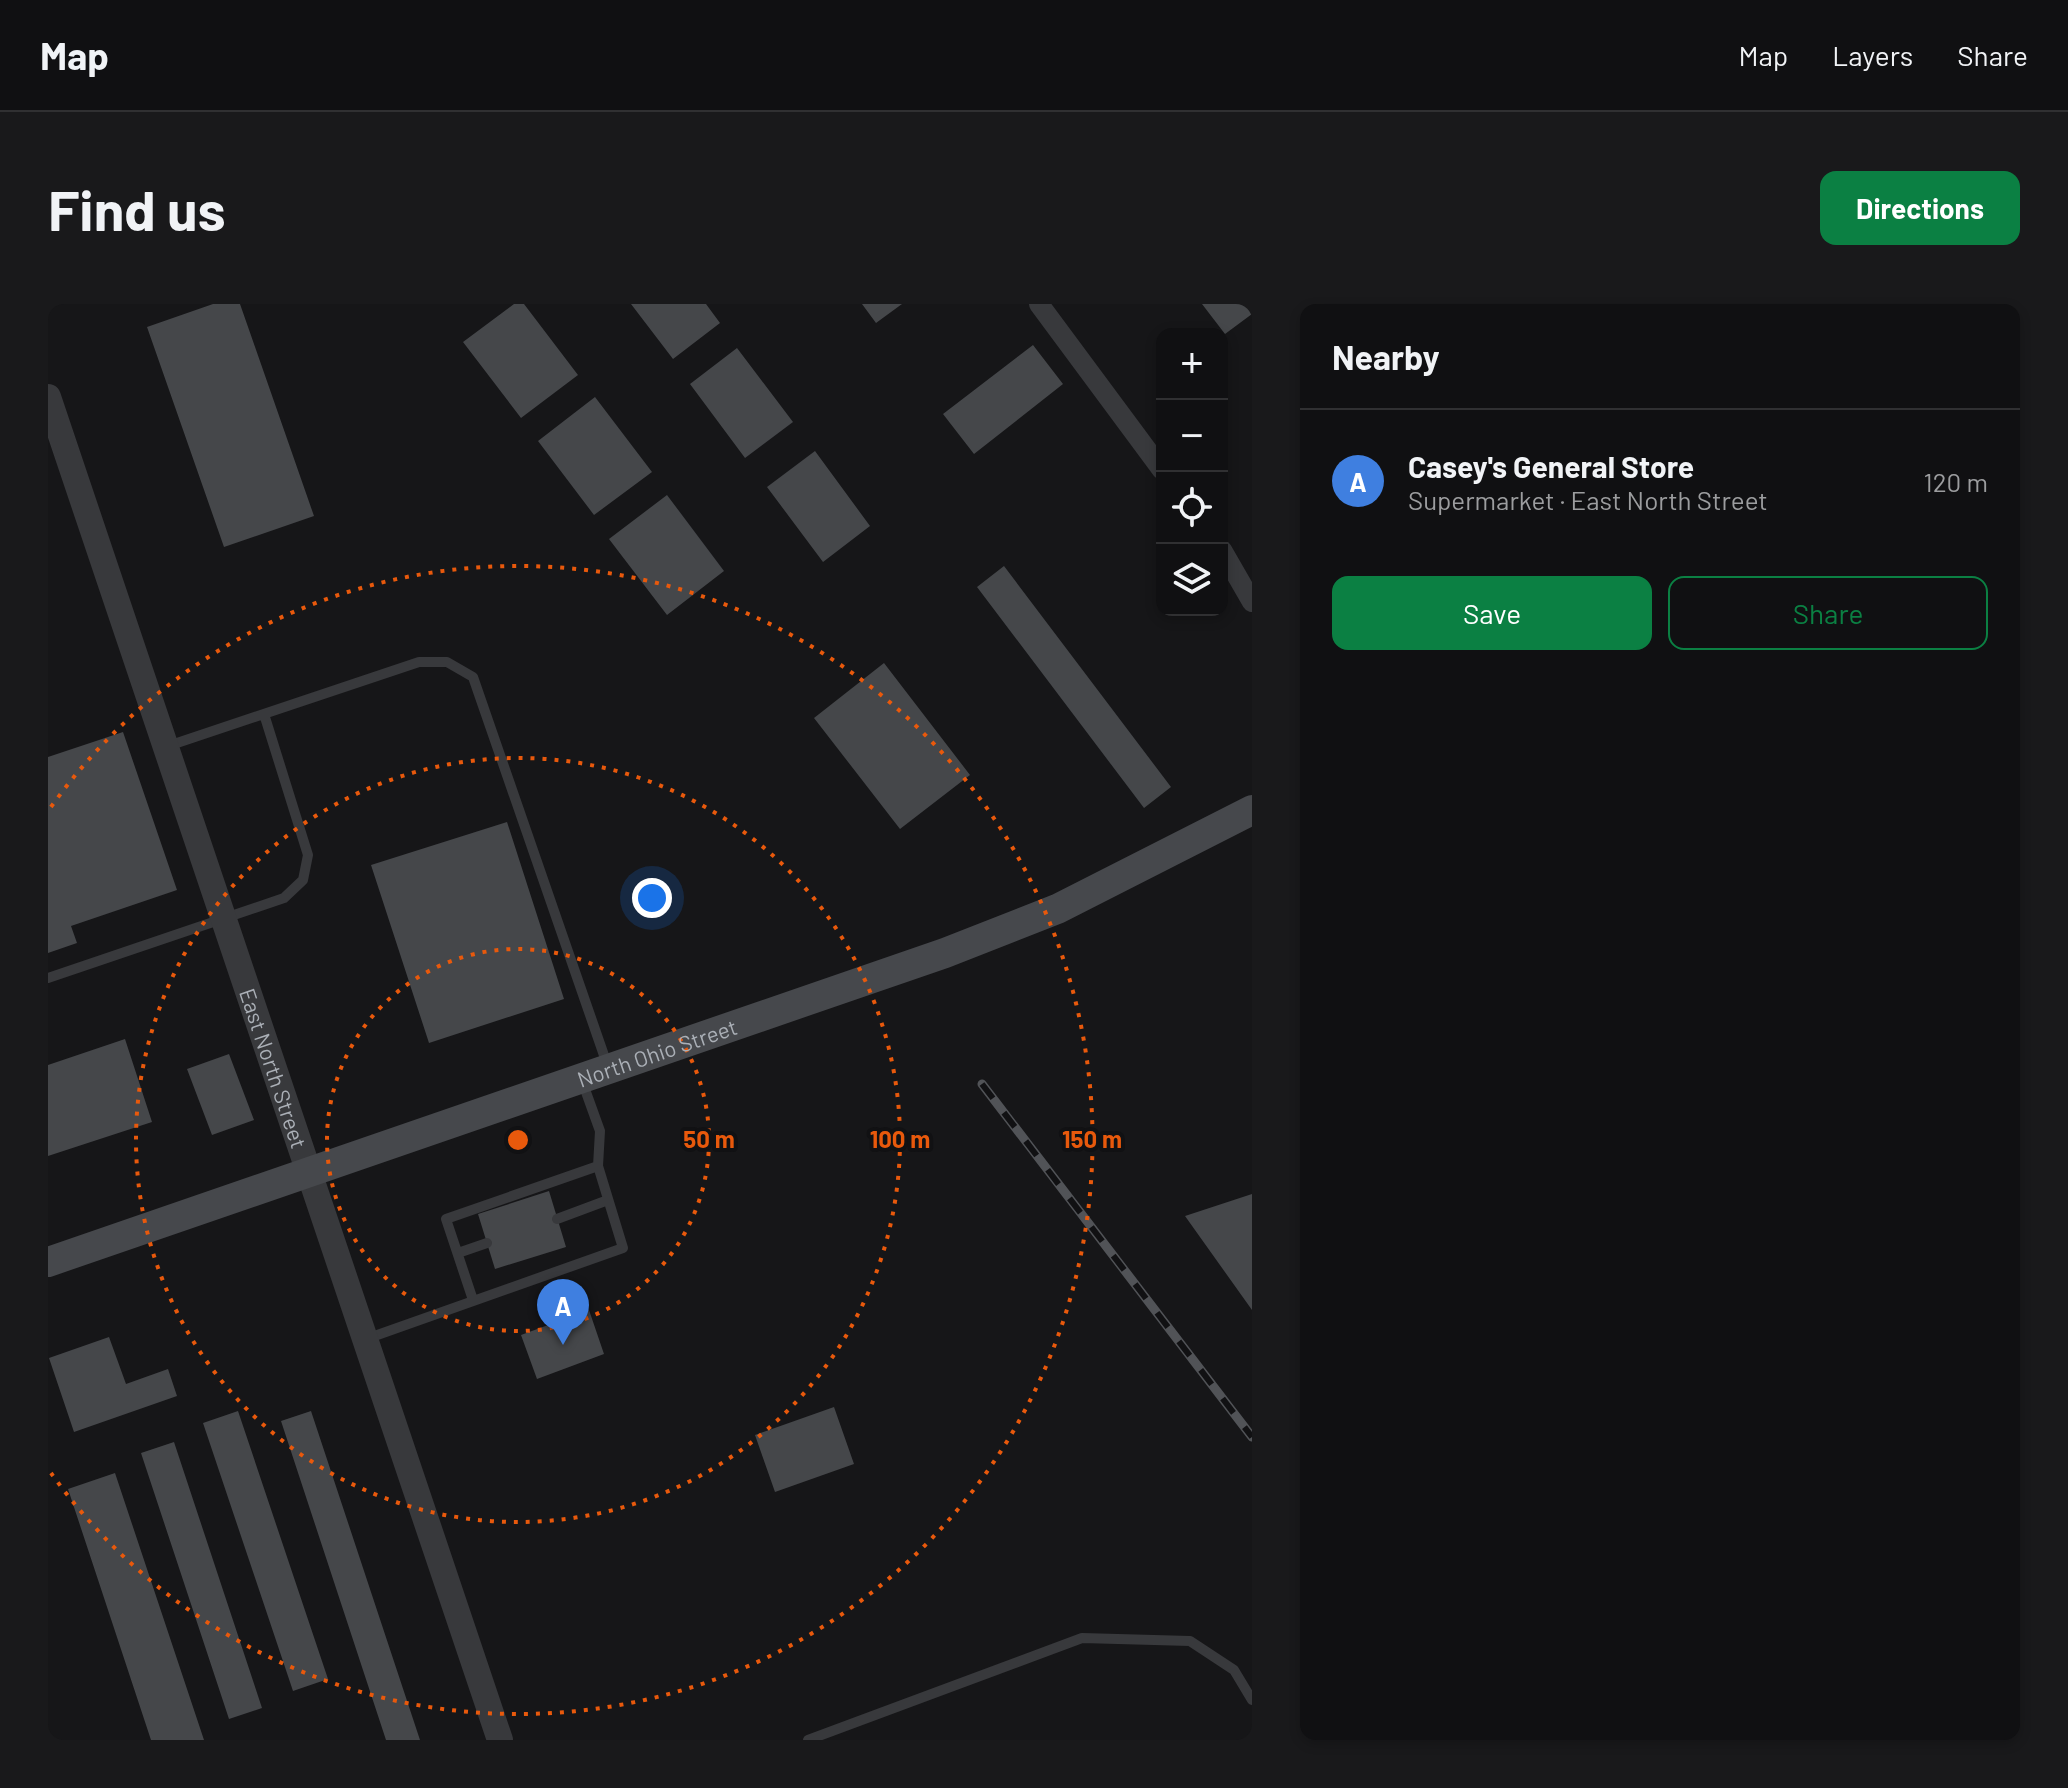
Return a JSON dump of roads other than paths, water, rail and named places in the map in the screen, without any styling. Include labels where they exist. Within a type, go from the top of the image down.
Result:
[{"type":"main road","name":"North Ohio Street","points":[[48,1262],[945,953],[1057,909],[1252,810]]},
{"type":"street","points":[[1039,304],[1156,462]]},
{"type":"street","name":"East North Street","points":[[48,397],[500,1740]]},
{"type":"street","points":[[1228,560],[1252,602]]},
{"type":"lane","points":[[167,747],[419,662],[447,662],[473,677],[595,1074],[600,1131],[598,1166],[623,1248],[366,1339]]},
{"type":"lane","points":[[48,978],[284,898],[303,880],[308,855],[264,714]]},
{"type":"lane","points":[[473,1300],[446,1219],[598,1166]]},
{"type":"lane","points":[[557,1219],[608,1200]]},
{"type":"lane","points":[[458,1253],[487,1243]]},
{"type":"lane","points":[[808,1740],[1082,1638],[1190,1641],[1234,1670],[1252,1700]]},
{"type":"railway","points":[[982,1084],[1252,1437]]},
{"type":"place","name":"Casey's General Store","points":[[563,1345]]}]
